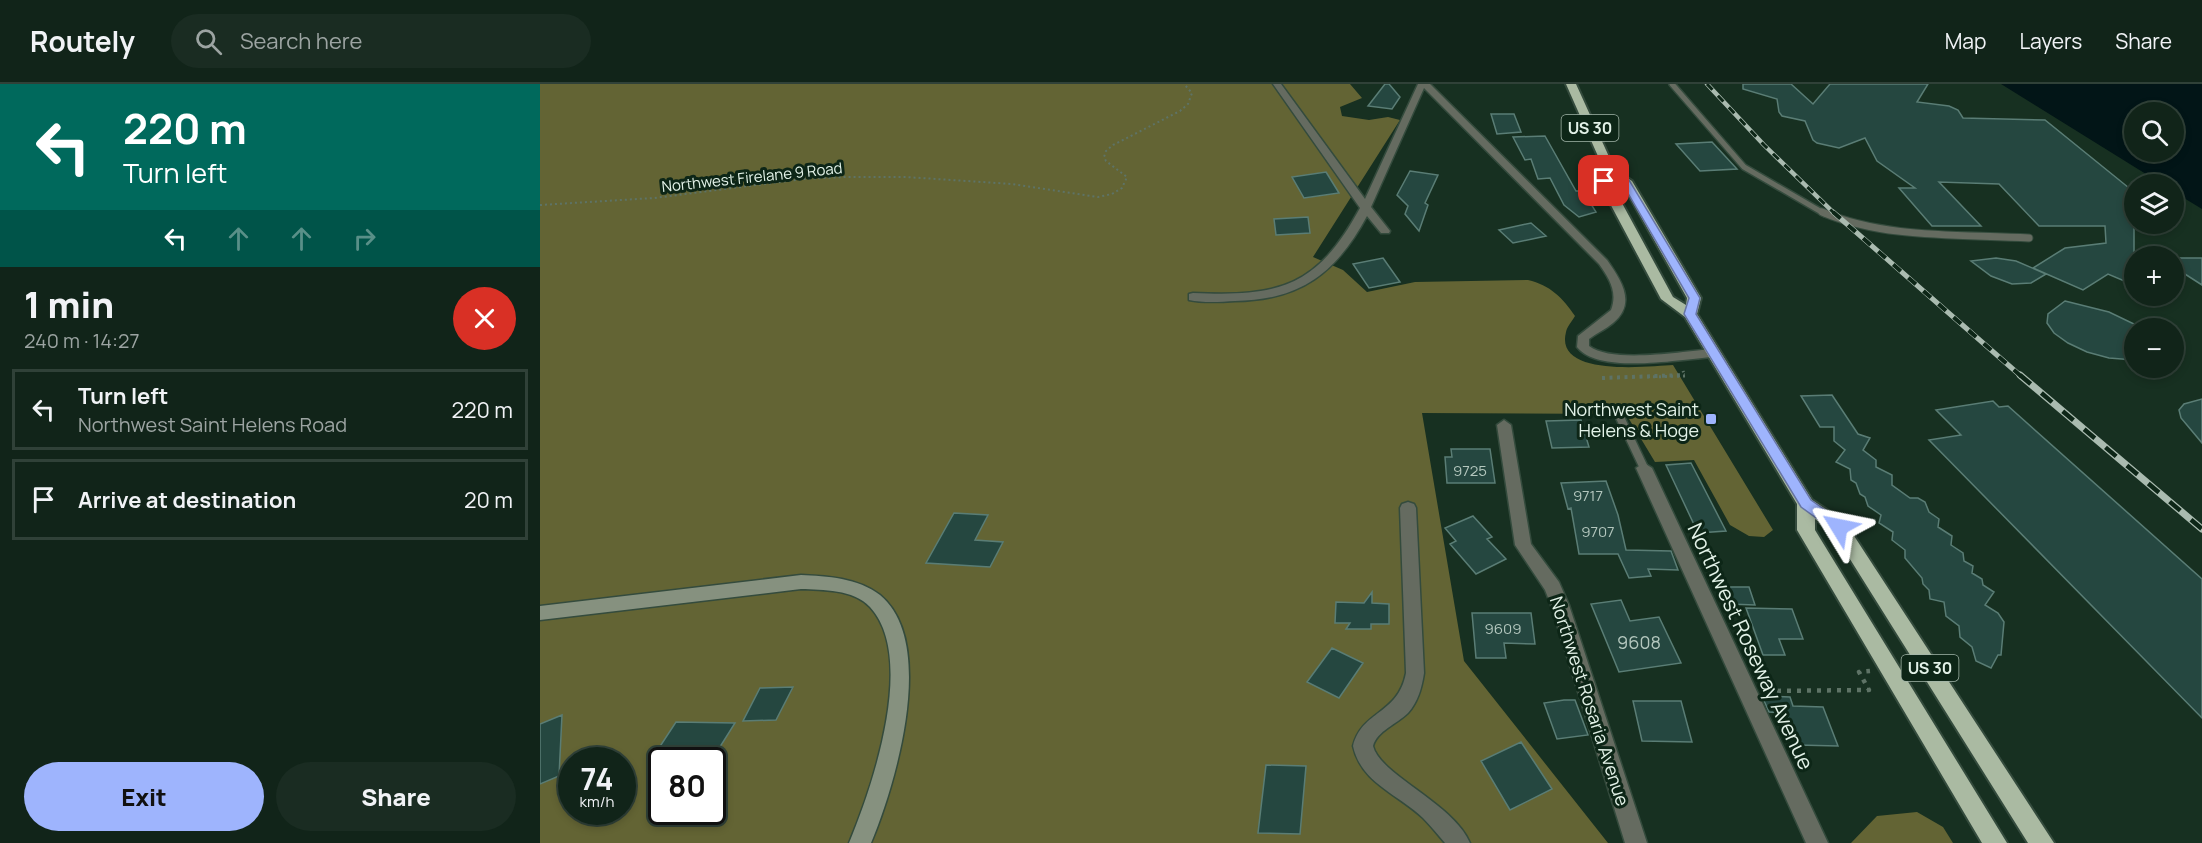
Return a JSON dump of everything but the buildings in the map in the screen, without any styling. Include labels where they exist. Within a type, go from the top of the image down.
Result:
[{"type":"highway","name":"US 30","points":[[1571,84],[1610,172],[1626,182],[1694,298],[1690,314]]},
{"type":"highway","name":"US 30","points":[[1610,172],[1604,181],[1668,299],[1690,314],[1806,504],[1839,527],[2042,843]]},
{"type":"highway","name":"US 30","points":[[1806,504],[1806,530],[1995,843]]},
{"type":"main road","points":[[540,613],[801,582],[832,583],[854,590],[875,602],[890,621],[897,645],[899,670],[895,737],[868,828],[860,843]]},
{"type":"street","points":[[1276,84],[1385,231]]},
{"type":"street","points":[[1193,297],[1230,299],[1263,296],[1308,280],[1335,257],[1366,208],[1423,84],[1603,262],[1618,282],[1622,294],[1619,306],[1604,324],[1586,334],[1583,347],[1592,354],[1612,360],[1713,353]]},
{"type":"street","name":"Northwest Rosaria Avenue","points":[[1504,425],[1523,545],[1552,587],[1560,604],[1636,843]]},
{"type":"street","name":"Northwest Roseway Avenue","points":[[1644,468],[1817,843]]},
{"type":"street","points":[[1408,508],[1415,673],[1412,691],[1400,709],[1374,726],[1368,733],[1364,746],[1367,761],[1373,768],[1430,810],[1459,843]]},
{"type":"lane","points":[[1672,84],[1744,166],[1823,213],[1842,220],[1897,231],[2030,238]]},
{"type":"lane","points":[[1617,411],[1644,468]]},
{"type":"path","name":"Northwest Firelane 9 Road","points":[[540,205],[685,195],[802,180],[875,177],[998,182],[1077,197],[1109,194],[1122,187],[1127,177],[1123,172],[1107,163],[1104,157],[1106,151],[1113,145],[1174,115],[1188,104],[1191,93],[1184,84]]},
{"type":"path","points":[[1602,378],[1628,378]]},
{"type":"path","points":[[1747,691],[1869,690],[1859,672],[1892,670]]},
{"type":"shaded area","points":[[540,84],[1350,84],[1362,98],[1340,107],[1342,116],[1369,120],[1388,117],[1400,120],[1313,257],[1343,270],[1367,292],[1415,282],[1528,280],[1549,289],[1566,303],[1575,316],[1566,332],[1566,347],[1574,357],[1606,366],[1673,365],[1773,530],[1764,537],[1749,536],[1730,525],[1694,460],[1655,462],[1626,414],[1422,413],[1464,661],[1608,843],[540,843]]},
{"type":"shaded area","points":[[2001,84],[2202,84],[2202,209],[2184,198],[2184,174],[2146,174],[2127,162],[2184,162],[2184,102],[2124,102],[2124,160]]},
{"type":"shaded area","points":[[1917,812],[1943,827],[1953,843],[1851,843],[1877,816]]},
{"type":"railway","points":[[1707,84],[1764,145],[1835,214]]},
{"type":"railway","points":[[1833,212],[2022,377]]},
{"type":"railway","points":[[2020,375],[2202,529]]},
{"type":"place","name":"Northwest Saint Helens & Hoge","points":[[1711,419]]},
{"type":"route","points":[[1604,181],[1610,172],[1626,182],[1694,298],[1690,314],[1806,504],[1839,527]]}]
